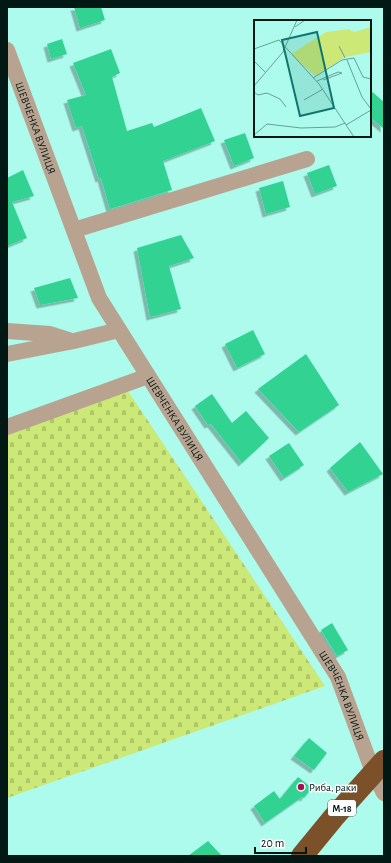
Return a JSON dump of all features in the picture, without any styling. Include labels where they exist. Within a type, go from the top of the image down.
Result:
[{"type":"highway","name":"М-18","points":[[302,856],[379,766]]},
{"type":"street","name":"ШЕВЧЕНКА ВУЛИЦЯ","points":[[7,50],[99,298],[338,678],[379,766],[384,793]]},
{"type":"street","points":[[74,230],[306,159]]},
{"type":"street","points":[[7,354],[74,341],[119,330]]},
{"type":"street","points":[[7,331],[50,334],[74,341]]},
{"type":"street","points":[[7,427],[148,376]]},
{"type":"green space","points":[[128,391],[325,686],[7,798],[7,433]]},
{"type":"building","points":[[74,7],[101,7],[105,20],[80,28]]},
{"type":"building","points":[[62,39],[67,54],[51,59],[47,44]]},
{"type":"building","points":[[111,49],[120,73],[112,77],[127,131],[152,123],[154,127],[201,108],[215,141],[163,161],[172,190],[110,209],[101,178],[99,179],[82,126],[76,128],[67,100],[86,95],[73,63]]},
{"type":"building","points":[[371,91],[384,102],[384,129],[371,118]]},
{"type":"building","points":[[245,133],[254,158],[234,166],[224,140]]},
{"type":"building","points":[[329,165],[337,186],[315,194],[307,173]]},
{"type":"building","points":[[23,170],[34,196],[12,202],[27,238],[7,246],[7,178]]},
{"type":"building","points":[[283,181],[290,207],[266,214],[259,188]]},
{"type":"building","points":[[181,235],[194,258],[169,266],[181,309],[150,317],[137,248]]},
{"type":"building","points":[[70,278],[78,298],[40,305],[34,288]]},
{"type":"building","points":[[253,330],[265,354],[237,368],[225,344]]},
{"type":"building","points":[[306,354],[339,405],[299,432],[258,389]]},
{"type":"building","points":[[212,394],[232,423],[246,411],[269,438],[242,463],[211,424],[208,425],[195,406]]},
{"type":"building","points":[[360,442],[383,474],[348,492],[330,468]]},
{"type":"building","points":[[289,443],[304,465],[284,478],[269,456]]},
{"type":"building","points":[[332,623],[348,650],[337,656],[321,630]]},
{"type":"building","points":[[309,738],[327,753],[314,770],[294,756]]},
{"type":"building","points":[[298,777],[312,788],[304,798],[302,797],[265,823],[254,806],[274,791],[280,799]]},
{"type":"building","points":[[208,841],[222,856],[188,856]]},
{"type":"place","name":"Риба, раки","points":[[301,787]]}]
